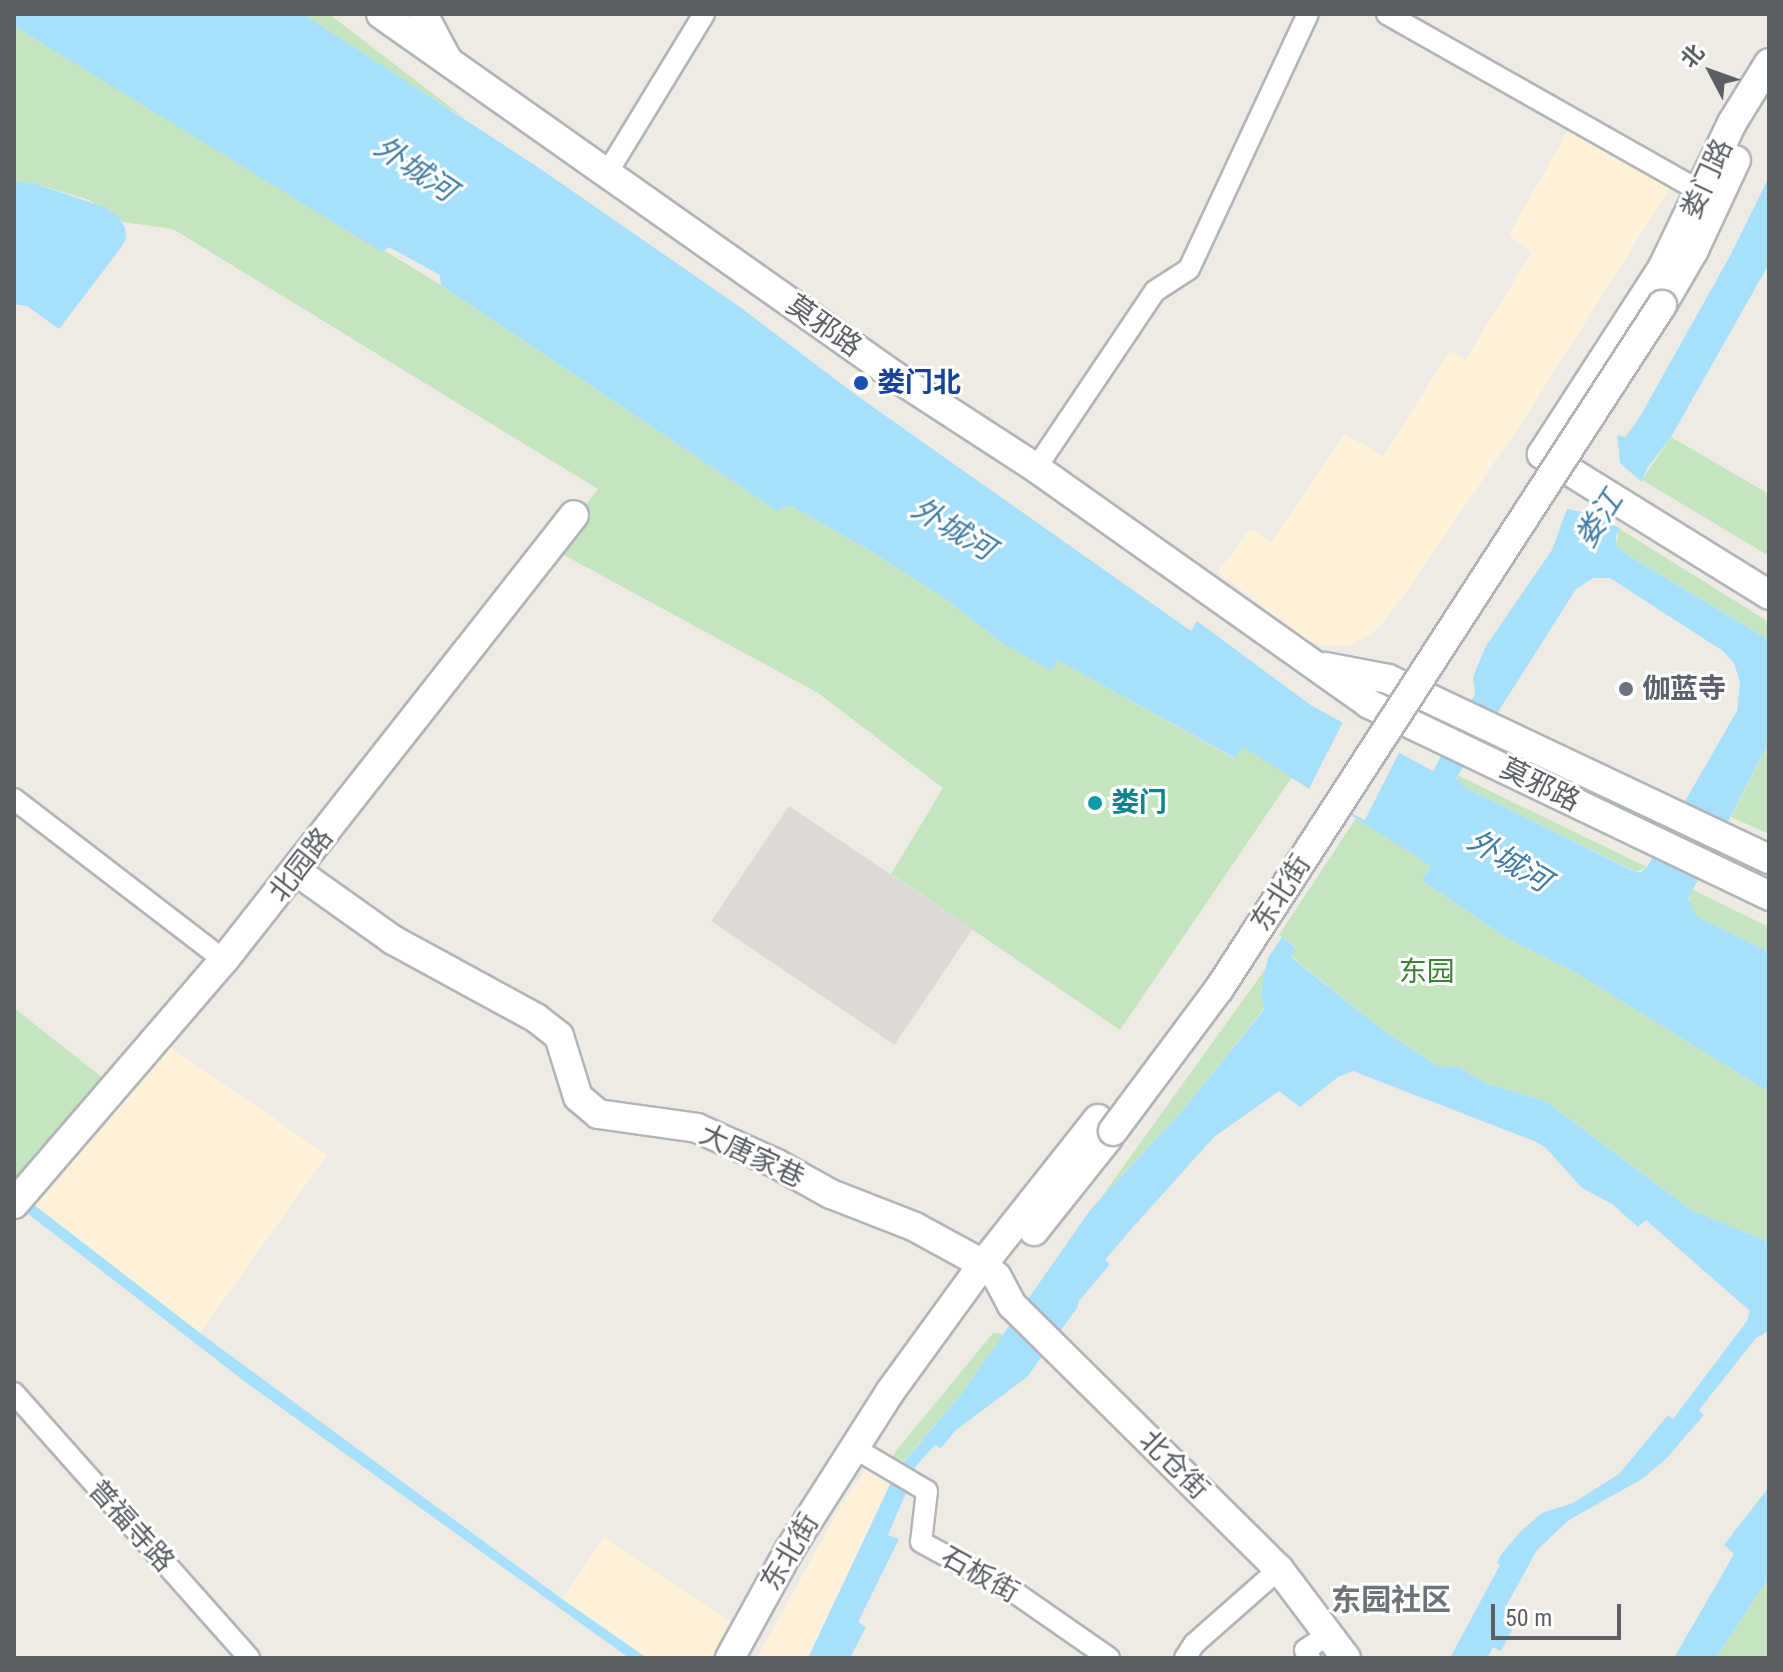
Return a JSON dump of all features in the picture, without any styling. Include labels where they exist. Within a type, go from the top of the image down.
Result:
[{"type":"main road","name":"莫邪路","points":[[404,18],[451,66],[896,377],[1036,468],[1369,704],[1769,896]]},
{"type":"main road","name":"娄门路","points":[[1709,197],[1732,123],[1769,63]]},
{"type":"main road","name":"娄门路","points":[[1654,300],[1709,197],[1769,98]]},
{"type":"main road","name":"东北街","points":[[730,1658],[790,1549],[856,1449],[990,1271],[1219,989],[1550,459],[1654,300]]},
{"type":"main road","points":[[1550,459],[1769,595]]},
{"type":"main road","name":"北园路","points":[[18,1198],[224,960],[574,515]]},
{"type":"main road","name":"莫邪路","points":[[1316,665],[1388,679],[1769,859]]},
{"type":"main road","name":"大唐家巷","points":[[296,871],[393,940],[536,1018],[559,1036],[578,1097],[598,1114],[697,1128],[777,1164],[831,1194],[915,1227],[990,1271]]},
{"type":"main road","name":"北仓街","points":[[990,1271],[1012,1305],[1279,1569],[1346,1658]]},
{"type":"street","points":[[607,173],[704,14]]},
{"type":"street","points":[[1036,468],[1155,291],[1189,269],[1308,14]]},
{"type":"street","points":[[1387,14],[1709,197]]},
{"type":"street","points":[[14,799],[224,960]]},
{"type":"street","name":"普福寺路","points":[[14,1393],[249,1658]]},
{"type":"street","name":"石板街","points":[[856,1449],[927,1491],[921,1542],[1017,1594],[1109,1658]]},
{"type":"street","points":[[1185,1658],[1194,1644],[1279,1569]]},
{"type":"street","points":[[1310,1658],[1305,1650],[1330,1634]]},
{"type":"shaded area","points":[[1580,110],[1682,169],[1528,413],[1410,587],[1377,630],[1351,645],[1320,645],[1304,639],[1218,572],[1250,529],[1271,542],[1345,434],[1383,456],[1450,351],[1465,360],[1532,252],[1508,236]]},
{"type":"shaded area","points":[[789,806],[972,930],[894,1045],[711,921]]},
{"type":"shaded area","points":[[170,1047],[327,1155],[200,1333],[29,1201]]},
{"type":"shaded area","points":[[872,1461],[892,1479],[808,1658],[757,1658],[842,1504]]},
{"type":"shaded area","points":[[604,1537],[730,1621],[711,1658],[647,1658],[562,1599]]},
{"type":"green space","points":[[303,14],[329,14],[466,119],[409,84]]},
{"type":"green space","points":[[14,26],[441,285],[777,511],[785,505],[793,507],[871,551],[944,598],[1002,643],[1050,670],[1057,660],[1234,758],[1242,746],[1292,777],[1120,1030],[891,874],[943,788],[818,693],[553,549],[598,489],[173,229],[123,222],[89,200],[33,183],[14,181]]},
{"type":"green space","points":[[1671,437],[1769,494],[1769,556],[1642,480]]},
{"type":"green space","points":[[1618,528],[1769,622],[1769,640],[1629,556],[1617,546]]},
{"type":"green space","points":[[1769,742],[1769,834],[1731,817]]},
{"type":"green space","points":[[1457,775],[1647,867],[1636,872],[1466,788],[1458,783]]},
{"type":"green space","name":"东园","points":[[1356,818],[1431,866],[1422,880],[1508,939],[1573,971],[1769,1092],[1769,1242],[1691,1210],[1545,1101],[1488,1084],[1458,1067],[1437,1066],[1383,1030],[1291,956],[1296,947],[1279,935]]},
{"type":"green space","points":[[1691,889],[1769,927],[1769,952],[1696,916],[1688,905]]},
{"type":"green space","points":[[1266,968],[1261,992],[1265,1007],[1182,1111],[1100,1199]]},
{"type":"green space","points":[[14,1008],[104,1079],[14,1193]]},
{"type":"green space","points":[[993,1333],[1004,1334],[963,1392],[898,1468],[891,1461],[896,1451]]},
{"type":"green space","points":[[1769,1577],[1769,1658],[1716,1658]]},
{"type":"water","points":[[14,14],[303,14],[542,170],[740,307],[856,395],[1191,631],[1197,621],[1312,706],[1433,771],[1475,694],[1473,677],[1486,646],[1552,550],[1567,509],[1614,434],[1625,437],[1638,420],[1730,256],[1769,177],[1769,264],[1671,437],[1648,467],[1616,536],[1617,546],[1629,556],[1769,640],[1769,742],[1688,899],[1696,916],[1769,952],[1769,1092],[1573,971],[1508,939],[1422,880],[1431,866],[1243,747],[1235,758],[1057,660],[1051,671],[1002,643],[944,598],[871,551],[793,507],[785,506],[777,511],[441,285],[440,275],[389,247],[382,252],[14,26]],"holes":[[[1593,578],[1610,578],[1723,651],[1734,663],[1740,682],[1737,711],[1647,867],[1641,872],[1635,872],[1466,788],[1456,778],[1576,589]]]},
{"type":"water","points":[[14,181],[33,183],[104,207],[118,216],[125,228],[126,239],[120,249],[59,329],[27,306],[14,304]]},
{"type":"water","points":[[1282,937],[1296,948],[1291,957],[1383,1030],[1437,1066],[1458,1067],[1488,1084],[1545,1101],[1691,1210],[1769,1242],[1769,1331],[1756,1338],[1699,1410],[1704,1415],[1666,1459],[1642,1479],[1569,1520],[1537,1550],[1505,1608],[1519,1616],[1501,1651],[1493,1647],[1487,1658],[1450,1658],[1500,1565],[1497,1563],[1501,1555],[1520,1532],[1542,1513],[1573,1503],[1619,1474],[1668,1415],[1673,1419],[1747,1321],[1750,1311],[1646,1220],[1638,1227],[1612,1204],[1582,1188],[1545,1147],[1534,1141],[1353,1071],[1338,1077],[1300,1107],[1279,1091],[1214,1137],[1133,1227],[1105,1260],[1110,1264],[1079,1301],[1027,1377],[956,1430],[941,1448],[935,1445],[908,1475],[908,1488],[888,1535],[899,1539],[858,1622],[866,1627],[850,1658],[808,1658],[897,1470],[963,1392],[1091,1209],[1182,1111],[1265,1008],[1261,999],[1268,958]]},
{"type":"water","points":[[29,1201],[200,1333],[647,1658],[629,1658],[248,1384],[14,1203]]},
{"type":"water","points":[[1769,1487],[1769,1577],[1716,1658],[1674,1658],[1734,1554],[1724,1545]]},
{"type":"pier","points":[[1617,431],[1620,463],[1644,484],[1620,528],[1596,515],[1563,508],[1610,432]]},
{"type":"pier","points":[[1344,720],[1401,749],[1365,820],[1308,791]]},
{"type":"place","name":"娄门北","points":[[861,383]]},
{"type":"place","name":"伽蓝寺","points":[[1626,689]]},
{"type":"place","name":"娄门","points":[[1095,803]]},
{"type":"district","name":"东园社区","points":[[1391,1600]]},
{"type":"water label","name":"外城河","points":[[415,169]]},
{"type":"water label","name":"娄江","points":[[1599,519]]},
{"type":"water label","name":"外城河","points":[[953,529]]},
{"type":"water label","name":"外城河","points":[[1509,861]]}]
